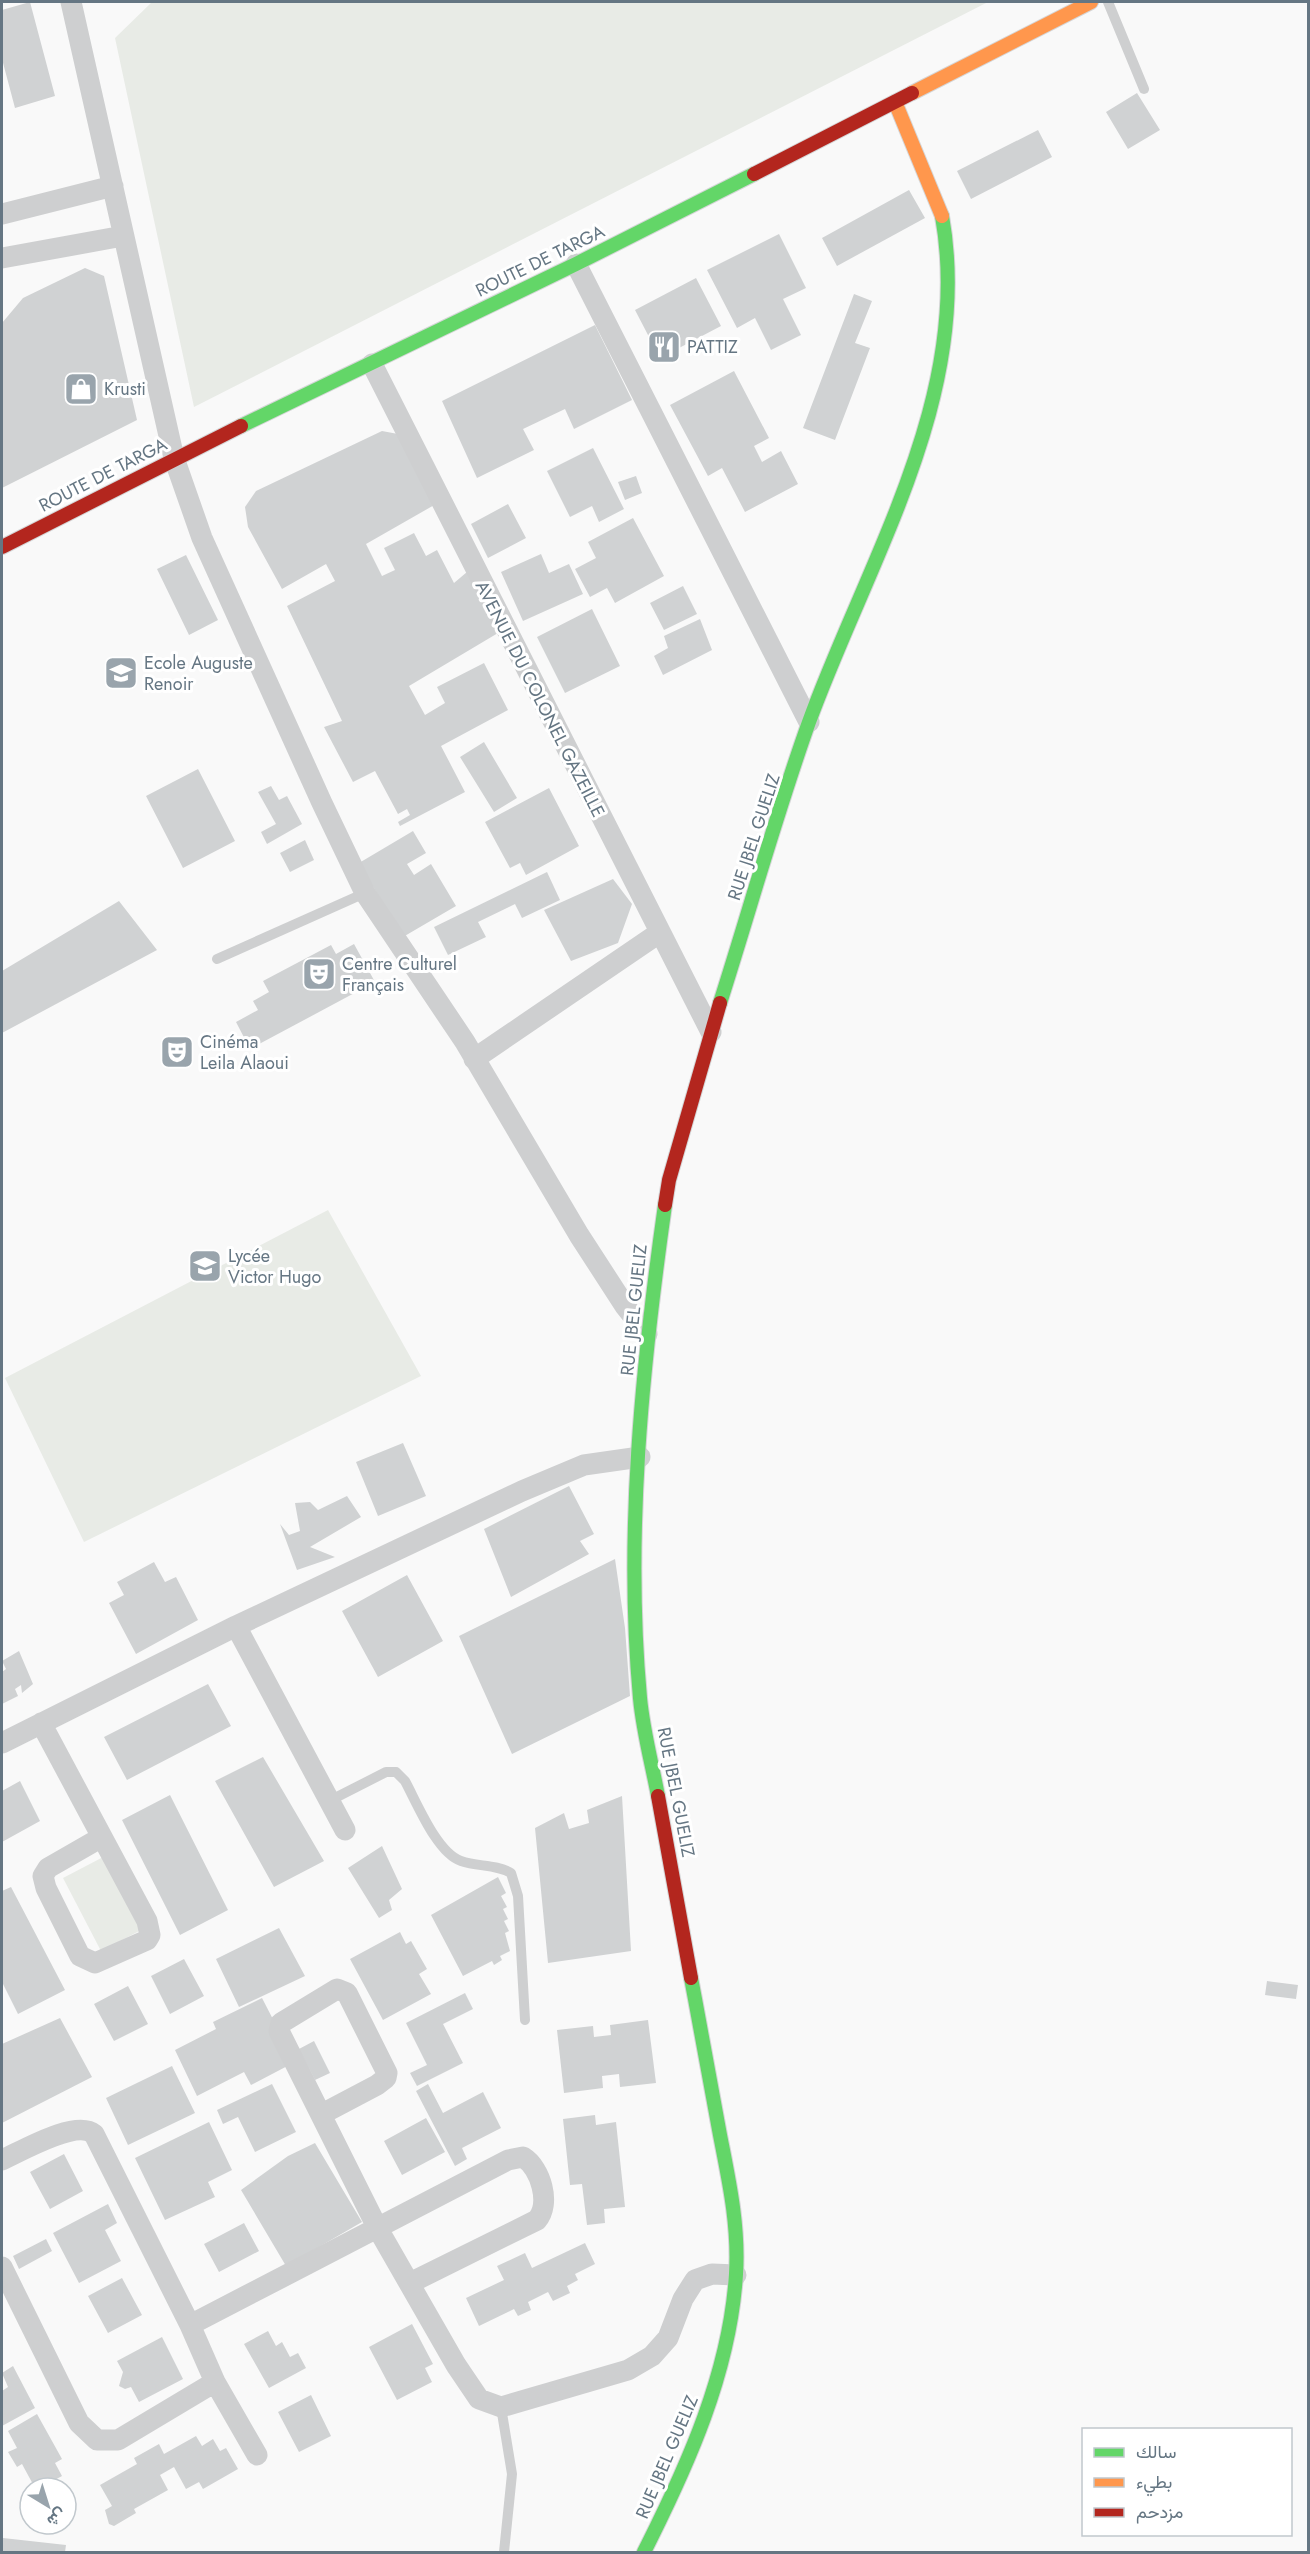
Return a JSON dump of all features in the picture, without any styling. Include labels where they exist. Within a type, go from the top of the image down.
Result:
[{"type":"street","points":[[71,2],[174,458],[202,537],[365,893],[474,1059],[579,1235],[625,1306],[647,1334]]},
{"type":"street","name":"ROUTE DE TARGA","points":[[2,547],[174,458],[576,264],[1091,2]]},
{"type":"street","name":"RUE JBEL GUELIZ","points":[[644,2553],[705,2421],[724,2353],[736,2275],[735,2216],[640,1700],[633,1579],[647,1334],[669,1180],[711,1032],[809,722],[919,451],[945,339],[949,255],[941,210],[895,102]]},
{"type":"street","points":[[2,214],[113,186]]},
{"type":"street","points":[[2,258],[123,236]]},
{"type":"street","points":[[576,264],[809,722]]},
{"type":"street","name":"AVENUE DU COLONEL GAZEILLE","points":[[372,364],[658,933],[711,1032]]},
{"type":"street","points":[[474,1059],[658,933]]},
{"type":"street","points":[[2,1743],[236,1626],[563,1473],[584,1465],[640,1457]]},
{"type":"street","points":[[236,1626],[345,1830]]},
{"type":"street","points":[[41,1723],[147,1921],[150,1935],[147,1941],[95,1963],[80,1956],[46,1888],[43,1876],[48,1868],[102,1837]]},
{"type":"street","points":[[322,2114],[377,2085],[386,2078],[387,2073],[347,1993],[338,1989],[281,2023],[279,2031],[378,2229],[456,2365],[479,2399],[501,2407],[628,2370],[652,2356],[668,2338],[683,2299],[695,2280],[712,2274],[736,2275]]},
{"type":"street","points":[[2,2160],[73,2129],[88,2129],[94,2134],[190,2325],[215,2382],[257,2455]]},
{"type":"street","points":[[190,2325],[515,2157],[531,2162],[536,2170],[545,2205],[543,2213],[537,2220],[410,2283]]},
{"type":"street","points":[[2,2267],[79,2423],[89,2435],[97,2440],[104,2442],[118,2440],[215,2382]]},
{"type":"lane","points":[[1108,2],[1144,89]]},
{"type":"lane","points":[[217,959],[365,893]]},
{"type":"lane","points":[[329,1801],[386,1772],[396,1772],[405,1781],[442,1846],[452,1857],[465,1862],[498,1866],[511,1873],[518,1896],[525,2020]]},
{"type":"lane","points":[[501,2407],[512,2474],[504,2553]]},
{"type":"shaded area","points":[[152,2],[988,2],[194,407],[115,38]]},
{"type":"shaded area","points":[[328,1210],[421,1376],[84,1542],[5,1378]]},
{"type":"shaded area","points":[[107,1855],[145,1928],[101,1951],[63,1878]]},
{"type":"building","points":[[30,2],[55,96],[15,108],[2,59],[2,10]]},
{"type":"building","points":[[1137,93],[1160,130],[1128,149],[1106,112]]},
{"type":"building","points":[[1038,130],[1052,157],[971,199],[957,171]]},
{"type":"building","points":[[909,190],[925,218],[837,266],[822,238]]},
{"type":"building","points":[[779,234],[806,288],[783,299],[801,335],[771,350],[755,318],[737,328],[707,270]]},
{"type":"building","points":[[85,268],[104,276],[137,420],[2,488],[2,323],[23,298]]},
{"type":"building","points":[[696,278],[721,326],[660,358],[635,310]]},
{"type":"building","points":[[854,294],[872,301],[855,343],[870,348],[835,440],[803,428]]},
{"type":"building","points":[[595,325],[632,400],[574,429],[565,409],[523,429],[534,450],[477,478],[442,401]]},
{"type":"building","points":[[734,371],[769,438],[754,446],[762,462],[781,451],[798,484],[745,512],[722,468],[708,476],[670,405]]},
{"type":"building","points":[[382,431],[398,434],[436,504],[366,544],[382,576],[395,570],[384,548],[414,533],[426,556],[437,550],[454,583],[467,572],[498,633],[409,686],[425,715],[445,703],[437,687],[484,663],[508,710],[441,746],[465,792],[400,826],[398,822],[410,815],[407,809],[398,814],[375,771],[353,782],[324,727],[342,721],[287,606],[335,581],[326,564],[282,589],[248,527],[245,507],[256,491]]},
{"type":"building","points":[[593,448],[624,509],[599,522],[592,506],[570,517],[547,471]]},
{"type":"building","points":[[636,476],[642,493],[625,500],[618,482]]},
{"type":"building","points":[[508,504],[526,538],[488,558],[471,524]]},
{"type":"building","points":[[633,518],[664,576],[615,603],[607,588],[590,597],[575,569],[596,558],[588,542]]},
{"type":"building","points":[[541,554],[549,573],[569,564],[583,594],[523,621],[501,572]]},
{"type":"building","points":[[186,555],[218,620],[189,635],[157,569]]},
{"type":"building","points":[[683,586],[697,614],[664,630],[650,603]]},
{"type":"building","points":[[592,609],[620,666],[565,693],[537,637]]},
{"type":"building","points":[[700,619],[712,650],[663,675],[654,656],[668,648],[664,636]]},
{"type":"building","points":[[484,742],[517,798],[494,812],[460,757]]},
{"type":"building","points":[[198,769],[235,841],[183,868],[146,796]]},
{"type":"building","points":[[271,786],[279,800],[287,796],[302,824],[267,844],[261,832],[276,824],[258,792]]},
{"type":"building","points":[[549,788],[579,846],[526,875],[520,863],[510,868],[485,822]]},
{"type":"building","points":[[413,831],[426,853],[407,864],[414,875],[431,864],[456,906],[403,937],[359,863]]},
{"type":"building","points":[[305,840],[314,860],[290,872],[280,853]]},
{"type":"building","points":[[547,872],[560,900],[522,918],[515,904],[478,922],[486,937],[448,955],[434,927]]},
{"type":"building","points":[[613,879],[632,904],[618,943],[571,961],[544,910]]},
{"type":"building","points":[[119,901],[157,950],[2,1033],[2,971]]},
{"type":"building","points":[[354,944],[375,982],[250,1049],[236,1022],[258,1010],[253,1001],[269,992],[263,981],[331,945],[336,954]]},
{"type":"building","points":[[403,1443],[426,1496],[378,1516],[356,1462]]},
{"type":"building","points":[[569,1486],[594,1534],[580,1541],[589,1554],[511,1597],[484,1529]]},
{"type":"building","points":[[347,1496],[361,1517],[310,1547],[335,1557],[297,1570],[280,1524],[289,1535],[300,1531],[295,1503],[310,1502],[318,1510]]},
{"type":"building","points":[[615,1559],[625,1628],[630,1696],[512,1754],[459,1636]]},
{"type":"building","points":[[154,1562],[165,1582],[176,1577],[198,1620],[136,1654],[109,1603],[124,1595],[117,1582]]},
{"type":"building","points":[[407,1575],[443,1641],[378,1677],[342,1611]]},
{"type":"building","points":[[19,1651],[33,1684],[22,1693],[21,1685],[15,1689],[18,1696],[2,1704],[2,1672],[6,1669],[2,1661]]},
{"type":"building","points":[[208,1684],[231,1726],[127,1780],[104,1737]]},
{"type":"building","points":[[263,1757],[324,1861],[274,1887],[215,1781]]},
{"type":"building","points":[[20,1781],[40,1821],[2,1842],[2,1791]]},
{"type":"building","points":[[170,1795],[228,1910],[180,1935],[122,1820]]},
{"type":"building","points":[[622,1796],[631,1951],[548,1963],[535,1828],[564,1813],[569,1829],[589,1823],[587,1810]]},
{"type":"building","points":[[382,1846],[402,1889],[389,1900],[392,1910],[379,1918],[348,1868]]},
{"type":"building","points":[[498,1877],[506,1893],[501,1896],[507,1907],[503,1909],[508,1919],[504,1921],[509,1931],[505,1933],[510,1951],[500,1956],[502,1960],[494,1965],[492,1961],[463,1976],[431,1915]]},
{"type":"building","points":[[11,1887],[65,1990],[18,2014],[2,1982],[2,1891]]},
{"type":"building","points":[[279,1928],[305,1976],[239,2007],[216,1959]]},
{"type":"building","points":[[400,1932],[406,1944],[411,1941],[427,1969],[419,1974],[431,1994],[383,2020],[350,1959]]},
{"type":"building","points":[[184,1959],[204,1996],[170,2014],[151,1976]]},
{"type":"building","points":[[1267,1981],[1298,1985],[1296,1999],[1265,1995]]},
{"type":"building","points":[[128,1986],[148,2024],[114,2041],[94,2004]]},
{"type":"building","points":[[465,1993],[473,2009],[443,2024],[463,2063],[417,2086],[410,2073],[427,2065],[406,2023]]},
{"type":"building","points":[[262,1998],[295,2062],[251,2085],[244,2072],[197,2096],[175,2050],[216,2029],[213,2022]]},
{"type":"building","points":[[60,2018],[92,2077],[2,2123],[2,2044]]},
{"type":"building","points":[[648,2020],[656,2083],[620,2087],[619,2074],[602,2076],[603,2088],[564,2093],[557,2030],[593,2026],[594,2037],[611,2035],[610,2025]]},
{"type":"building","points":[[314,2041],[330,2073],[315,2080],[299,2049]]},
{"type":"building","points":[[172,2066],[195,2113],[128,2145],[106,2098]]},
{"type":"building","points":[[272,2084],[296,2132],[255,2152],[238,2117],[223,2124],[217,2110]]},
{"type":"building","points":[[428,2084],[443,2113],[483,2092],[501,2128],[462,2148],[467,2159],[455,2166],[416,2091]]},
{"type":"building","points":[[595,2115],[596,2125],[616,2122],[625,2207],[604,2209],[605,2223],[587,2225],[582,2184],[570,2185],[563,2119]]},
{"type":"building","points":[[426,2118],[445,2152],[402,2175],[384,2141]]},
{"type":"building","points":[[209,2122],[232,2170],[208,2182],[215,2197],[165,2220],[135,2158]]},
{"type":"building","points":[[315,2143],[362,2222],[286,2266],[241,2190],[288,2156]]},
{"type":"building","points":[[64,2154],[83,2191],[50,2209],[30,2172]]},
{"type":"building","points":[[108,2204],[117,2223],[105,2230],[121,2261],[79,2283],[53,2233]]},
{"type":"building","points":[[244,2223],[259,2251],[219,2272],[204,2244]]},
{"type":"building","points":[[46,2239],[52,2251],[19,2269],[13,2256]]},
{"type":"building","points":[[585,2243],[595,2264],[575,2274],[578,2280],[567,2286],[570,2293],[553,2301],[548,2292],[528,2302],[531,2310],[518,2316],[514,2309],[479,2326],[466,2298],[504,2280],[497,2266],[525,2253],[532,2268]]},
{"type":"building","points":[[122,2278],[142,2315],[108,2333],[88,2296]]},
{"type":"building","points":[[412,2324],[433,2364],[425,2368],[432,2382],[397,2400],[369,2347]]},
{"type":"building","points":[[268,2331],[276,2346],[282,2342],[290,2357],[298,2353],[306,2368],[269,2388],[244,2344]]},
{"type":"building","points":[[162,2337],[183,2379],[139,2402],[131,2387],[125,2389],[119,2386],[123,2372],[117,2361]]},
{"type":"building","points":[[13,2366],[35,2408],[2,2426],[2,2391],[8,2387],[2,2373]]},
{"type":"building","points":[[311,2395],[331,2436],[299,2452],[278,2412]]},
{"type":"building","points":[[37,2414],[62,2459],[55,2463],[62,2476],[28,2476],[22,2464],[17,2467],[8,2452],[17,2448],[8,2431]]},
{"type":"building","points":[[196,2436],[202,2446],[213,2439],[220,2451],[226,2448],[238,2469],[203,2489],[199,2482],[186,2489],[174,2467],[160,2475],[168,2490],[134,2509],[136,2513],[114,2526],[109,2524],[105,2510],[112,2506],[100,2485],[137,2464],[134,2458],[159,2444],[164,2454]]},
{"type":"building","points":[[3,2538],[66,2545],[65,2552],[2,2552]]},
{"type":"traffic: fast","points":[[241,426],[576,264],[754,174]]},
{"type":"traffic: fast","points":[[720,1003],[809,722],[910,475],[930,412],[943,347],[948,282],[942,216]]},
{"type":"traffic: fast","points":[[658,1796],[640,1698],[634,1575],[635,1513],[643,1389],[665,1205]]},
{"type":"traffic: fast","points":[[644,2552],[691,2452],[716,2382],[732,2311],[736,2274],[736,2238],[727,2169],[691,1978]]},
{"type":"traffic: slow","points":[[912,93],[1091,2]]},
{"type":"traffic: slow","points":[[895,102],[942,216]]},
{"type":"traffic: jam","points":[[754,174],[912,93]]},
{"type":"traffic: jam","points":[[2,547],[241,426]]},
{"type":"traffic: jam","points":[[665,1205],[669,1180],[720,1003]]},
{"type":"traffic: jam","points":[[658,1796],[691,1978]]},
{"type":"place","name":"PATTIZ","points":[[664,347]]},
{"type":"place","name":"Krusti","points":[[81,389]]},
{"type":"place","name":"Ecole Auguste Renoir","points":[[121,673]]},
{"type":"place","name":"Centre Culturel Français","points":[[319,974]]},
{"type":"place","name":"Cinéma Leila Alaoui","points":[[177,1052]]},
{"type":"place","name":"Lycée Victor Hugo","points":[[205,1266]]}]
